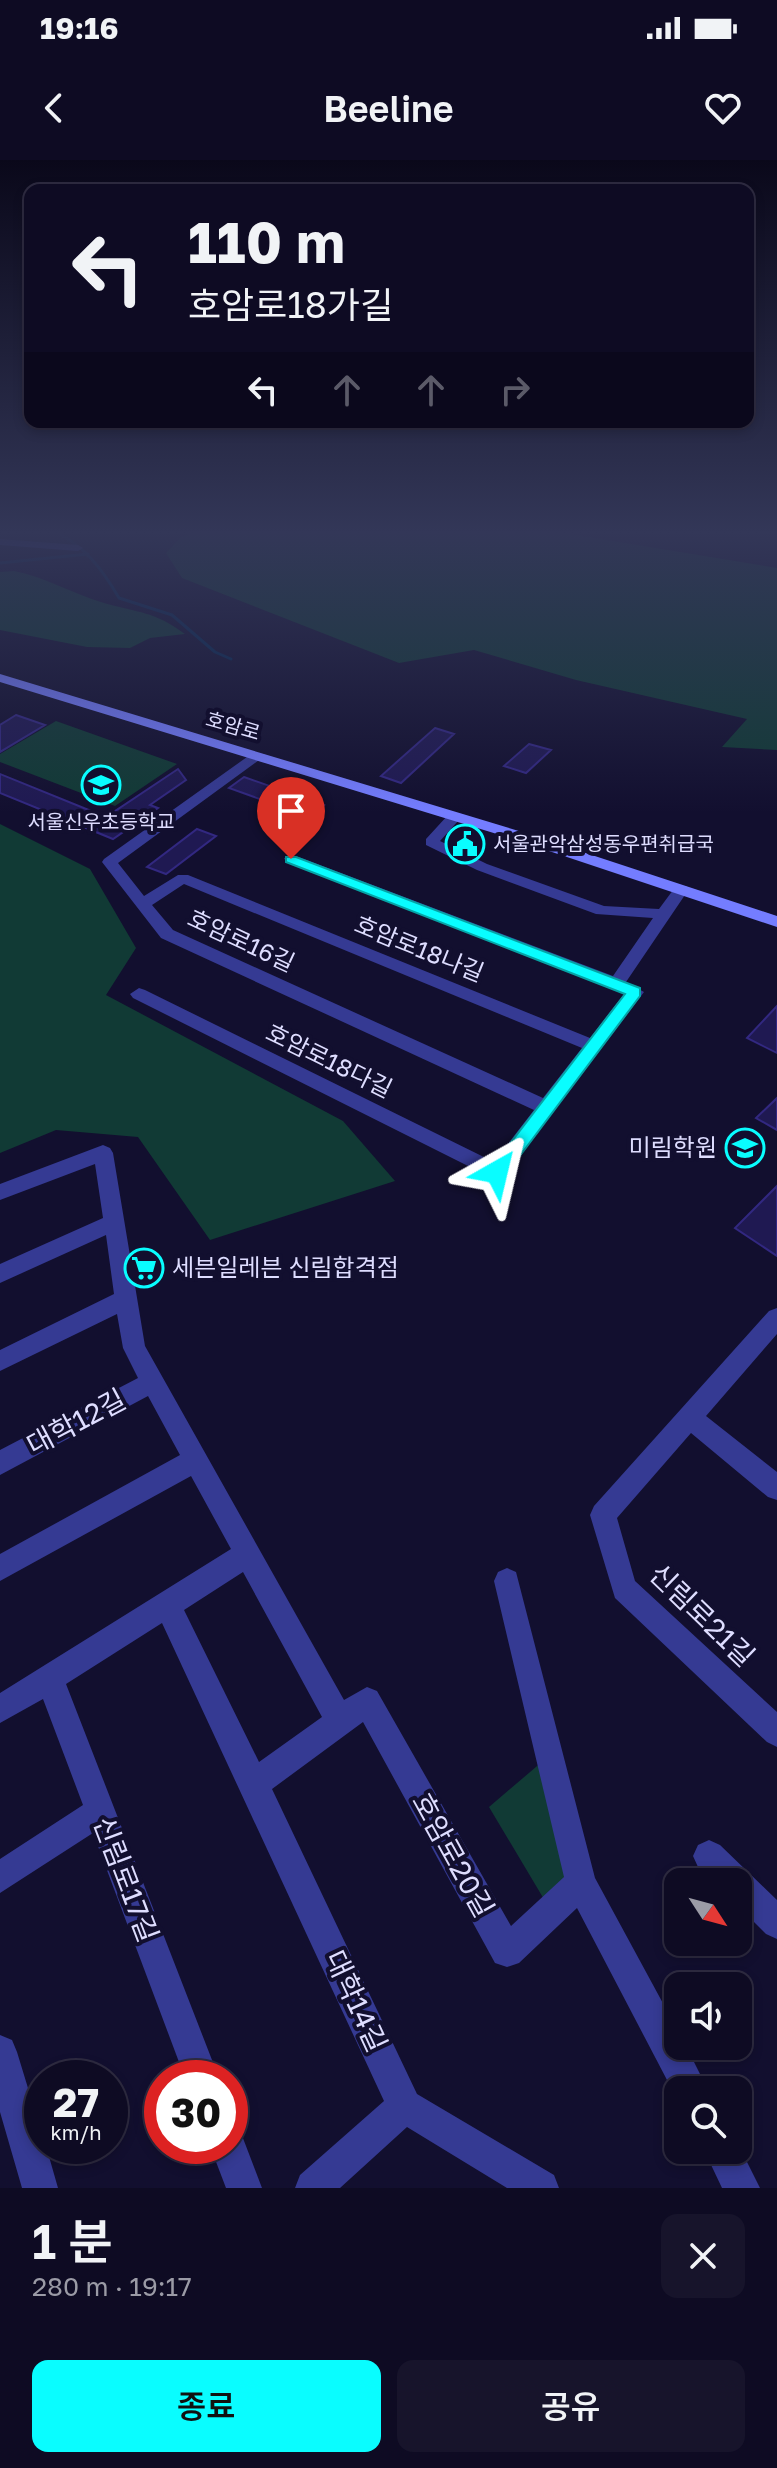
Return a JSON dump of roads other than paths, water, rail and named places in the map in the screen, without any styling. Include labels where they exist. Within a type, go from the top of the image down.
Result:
[{"type":"main road","name":"호암로","points":[[0,675],[777,919]]},
{"type":"main road","points":[[0,675],[488,820],[777,919]]},
{"type":"street","name":"호암로16길","points":[[259,755],[109,862],[142,904],[167,934],[546,1107]]},
{"type":"street","points":[[453,818],[431,842],[482,867],[602,911],[665,914]]},
{"type":"street","points":[[291,859],[635,992],[546,1107]]},
{"type":"street","name":"호암로18나길","points":[[142,904],[183,878],[593,1046]]},
{"type":"street","points":[[616,984],[681,889]]},
{"type":"street","name":"호암로18다길","points":[[139,994],[497,1172],[546,1107]]},
{"type":"street","points":[[0,1192],[103,1153],[134,1348],[340,1721],[254,1784]]},
{"type":"street","points":[[0,1274],[114,1222]]},
{"type":"street","points":[[0,1361],[126,1299]]},
{"type":"street","points":[[777,1318],[689,1417],[777,1488]]},
{"type":"street","name":"대학12길","points":[[0,1463],[153,1382]]},
{"type":"street","name":"신림로21길","points":[[689,1417],[603,1515],[624,1589],[777,1732]]},
{"type":"street","points":[[0,1568],[196,1460]]},
{"type":"street","points":[[0,1709],[248,1554]]},
{"type":"street","points":[[507,1581],[581,1883],[684,2076]]},
{"type":"street","name":"대학14길","points":[[167,1605],[405,2106]]},
{"type":"street","name":"신림로17길","points":[[50,1680],[195,2060]]},
{"type":"street","name":"호암로20길","points":[[340,1721],[367,1701],[507,1951],[581,1883]]},
{"type":"street","points":[[0,1877],[100,1811]]},
{"type":"street","points":[[709,1856],[721,1868]]},
{"type":"street","points":[[752,1898],[777,1923]]},
{"type":"street","points":[[0,2052],[40,2188]]},
{"type":"street","points":[[313,2188],[405,2106],[541,2188]]},
{"type":"street","points":[[235,2164],[244,2188]]},
{"type":"street","points":[[729,2164],[742,2188]]},
{"type":"waterway","points":[[182,624],[215,652],[231,659]]},
{"type":"place","name":"서울신우초등학교","points":[[101,785]]},
{"type":"place","name":"서울관악삼성동우편취급국","points":[[465,844]]},
{"type":"place","name":"미림학원","points":[[745,1148]]},
{"type":"place","name":"세븐일레븐 신림합격점","points":[[144,1268]]}]
